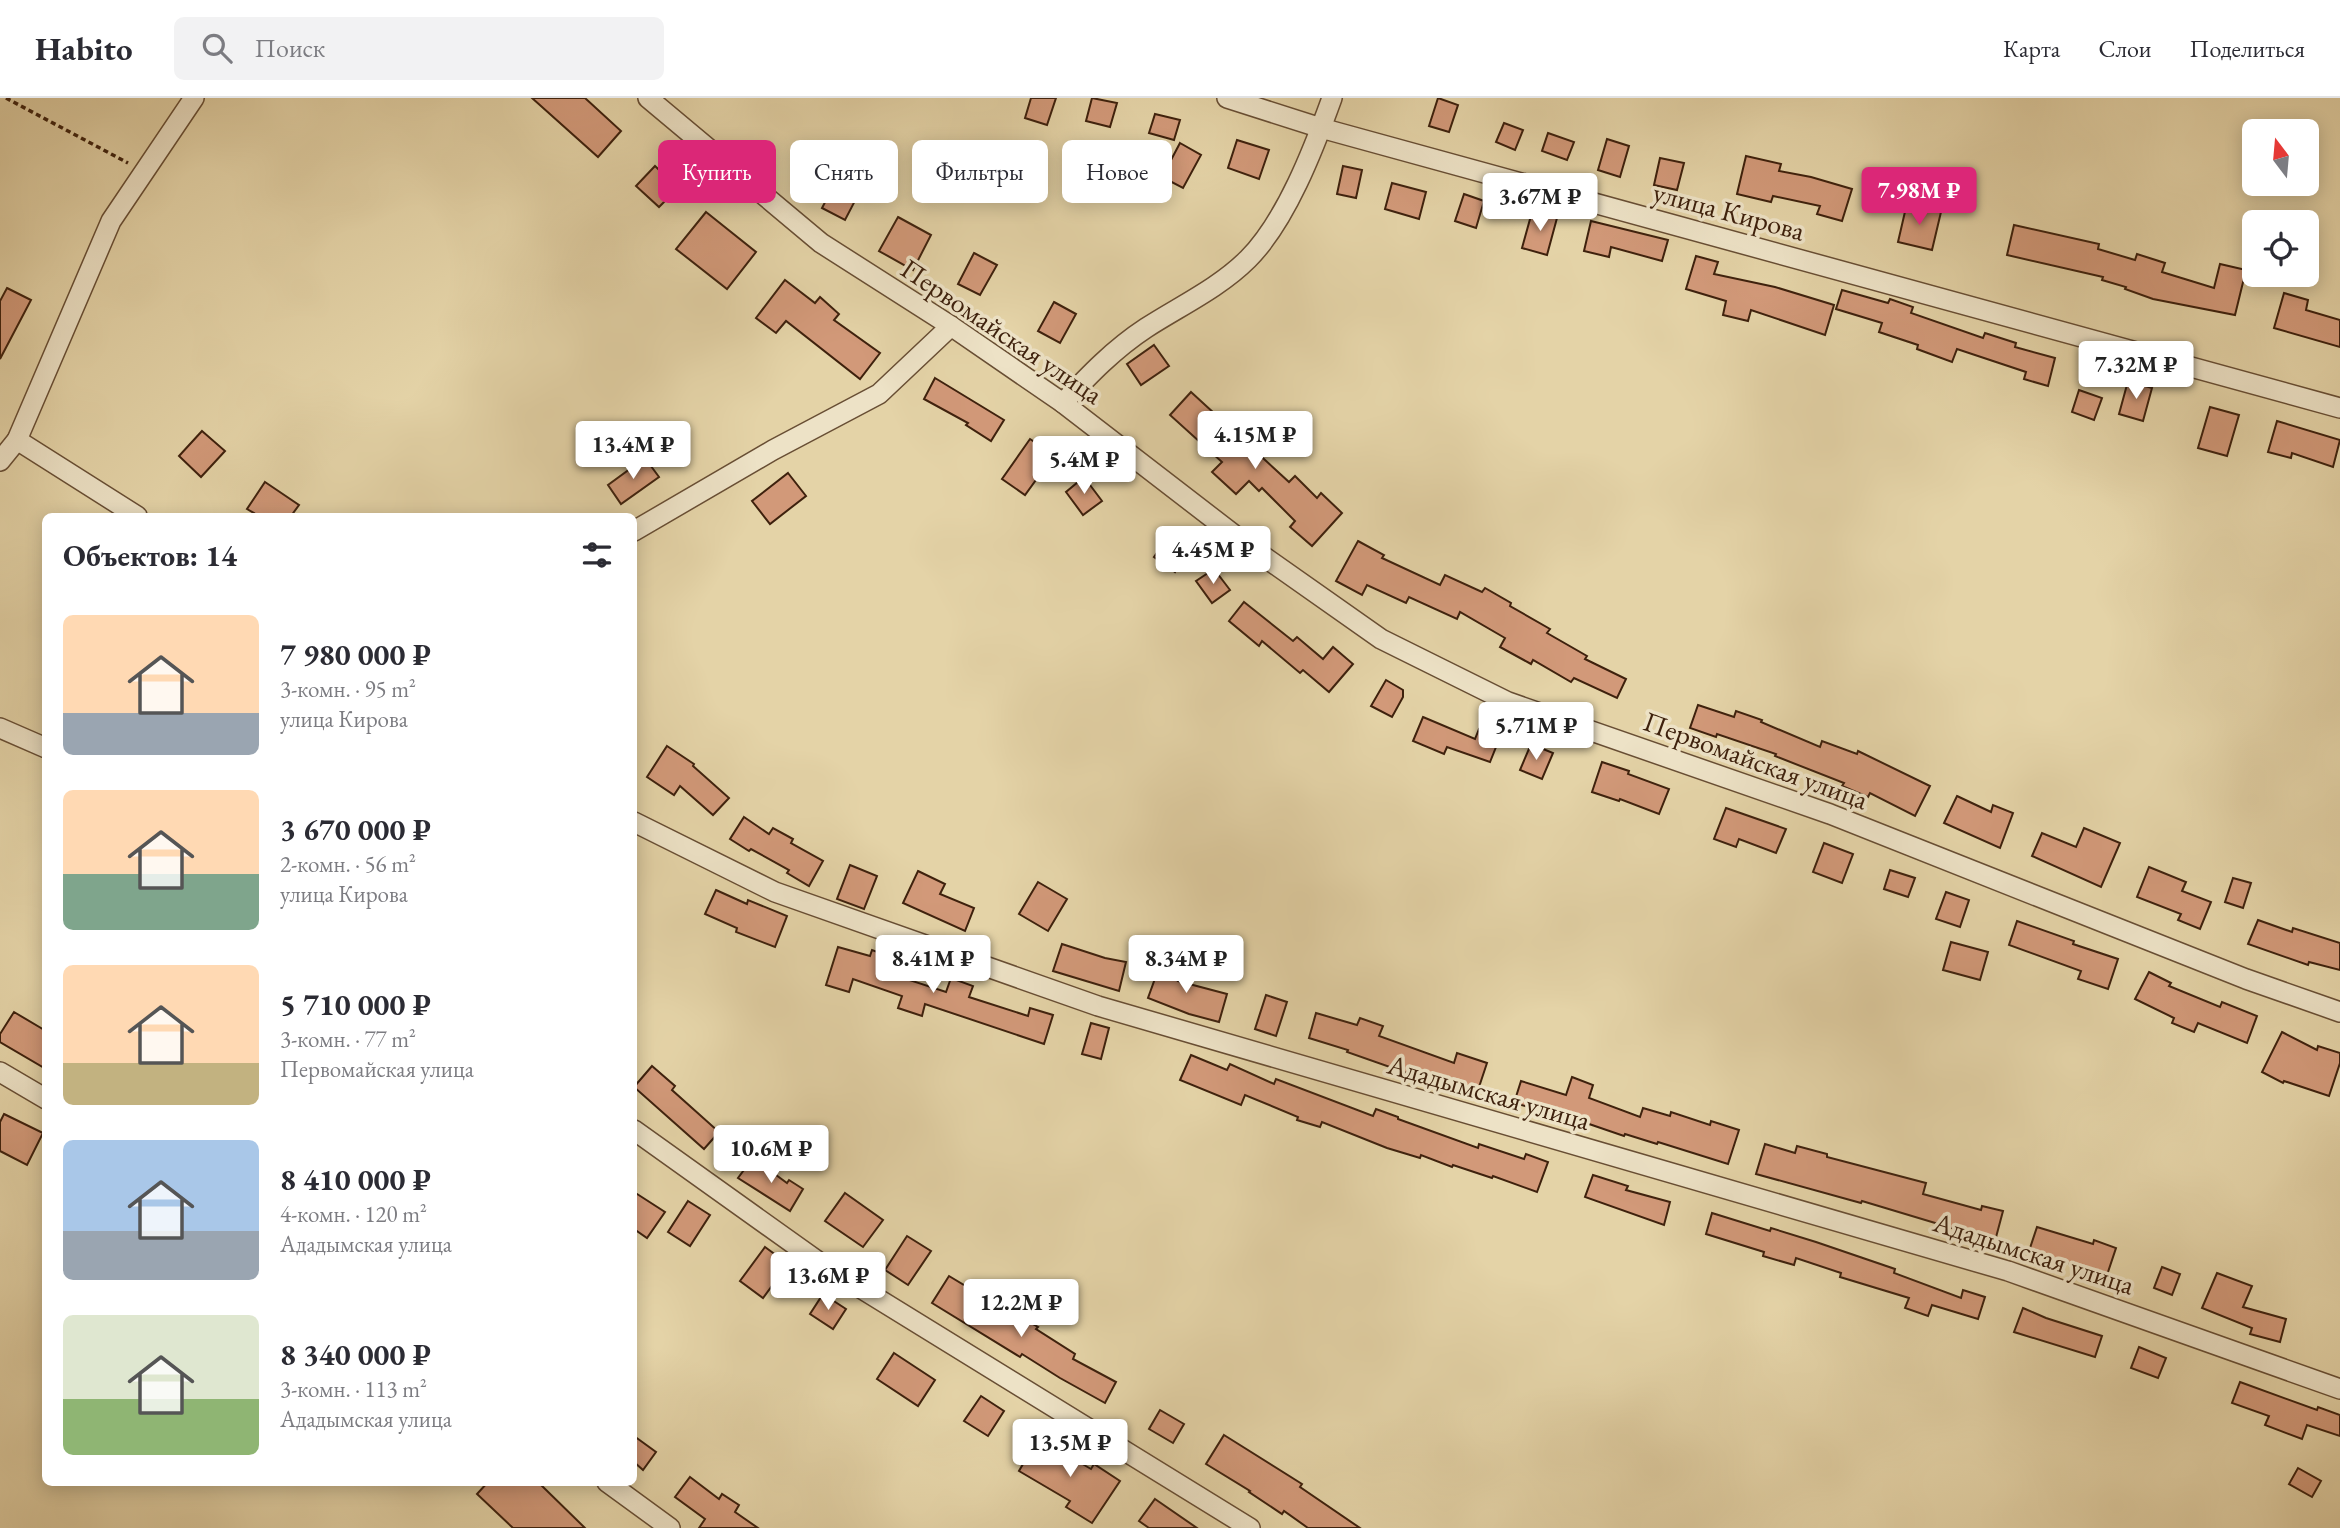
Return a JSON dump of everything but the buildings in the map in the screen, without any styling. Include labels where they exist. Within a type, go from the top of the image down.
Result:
[{"type":"street","points":[[0,461],[17,440],[111,221],[194,98]]},
{"type":"street","name":"Первомайская улица","points":[[648,98],[821,243],[951,326],[1063,403],[1246,544],[1381,639],[1508,702],[1830,814],[2233,974],[2340,1012]]},
{"type":"street","name":"улица Кирова","points":[[1227,98],[1321,128],[2340,408]]},
{"type":"street","points":[[1063,403],[1102,360],[1144,329],[1233,273],[1250,257],[1266,237],[1292,193],[1332,98]]},
{"type":"street","points":[[637,529],[773,450],[879,394],[951,326]]},
{"type":"street","points":[[17,440],[132,513]]},
{"type":"street","points":[[0,729],[42,746]]},
{"type":"street","name":"Ададымская улица","points":[[637,823],[775,892],[1098,1006],[2008,1271],[2340,1389]]},
{"type":"street","points":[[0,1072],[42,1097]]},
{"type":"street","points":[[637,1132],[823,1265],[1250,1528]]},
{"type":"street","points":[[612,1486],[670,1528]]},
{"type":"path","points":[[6,98],[144,172]]}]
